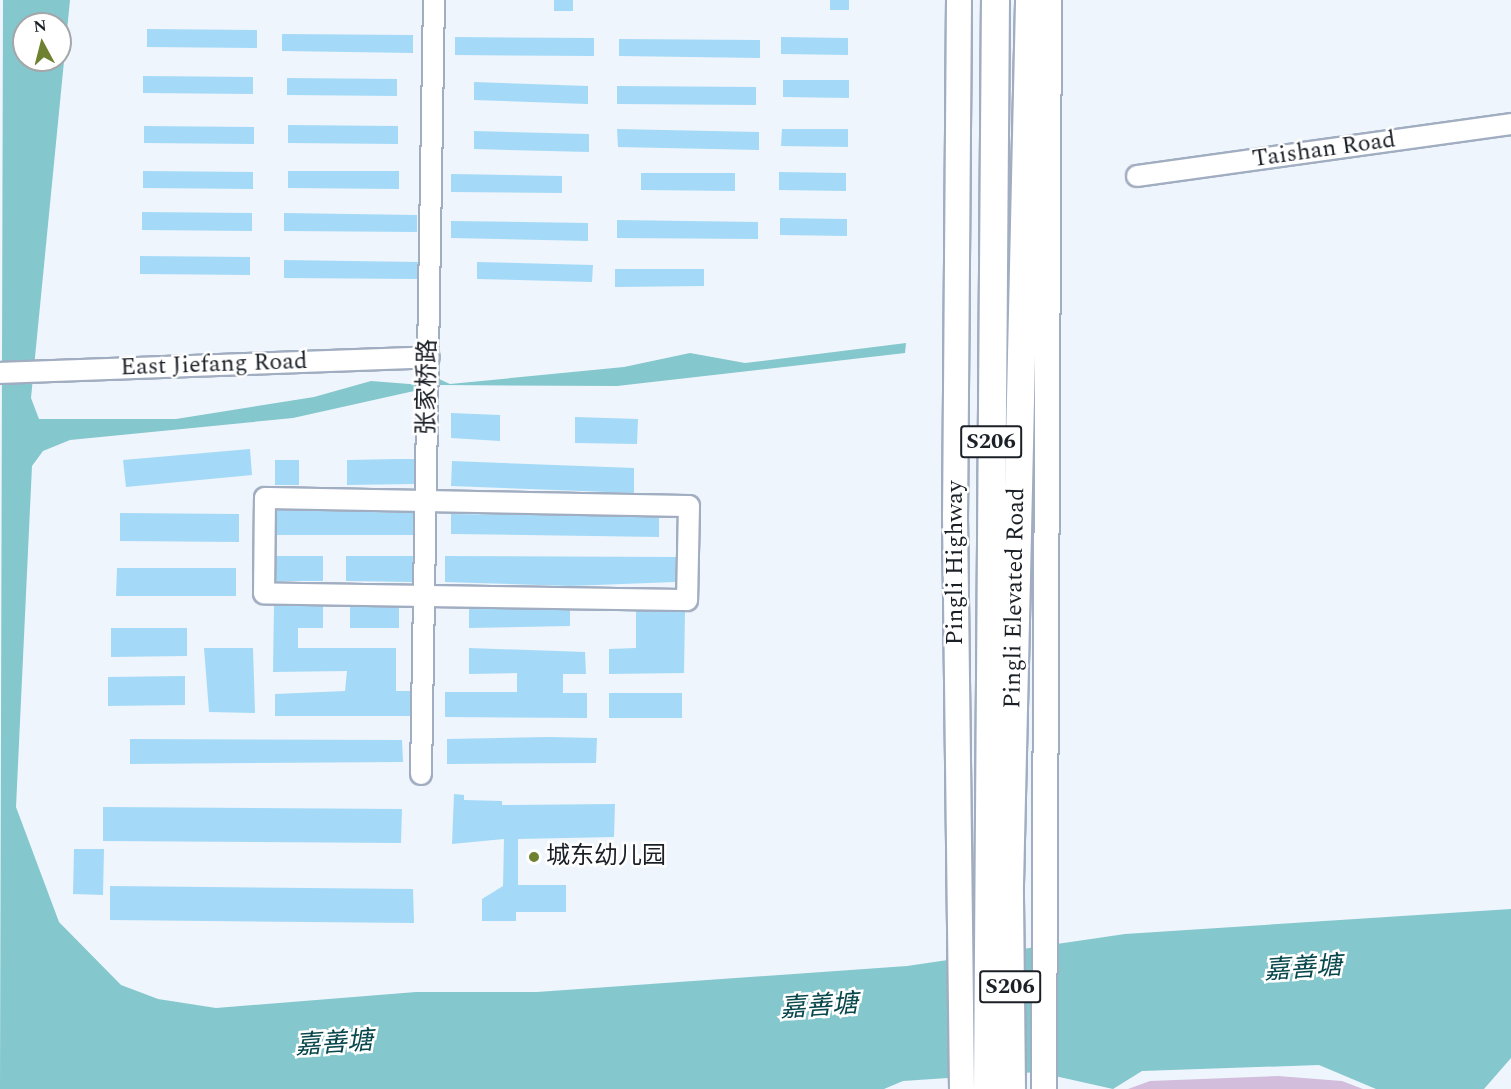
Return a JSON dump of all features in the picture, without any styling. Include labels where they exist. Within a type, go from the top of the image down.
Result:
[{"type":"highway","name":"Pingli Elevated Road","points":[[987,1089],[995,0]]},
{"type":"highway","name":"Pingli Elevated Road","points":[[1011,1089],[1009,884],[1029,0]]},
{"type":"main road","name":"Pingli Highway","points":[[959,0],[955,516],[962,1089]]},
{"type":"main road","points":[[1044,1089],[1049,0]]},
{"type":"street","name":"张家桥路","points":[[421,774],[434,0]]},
{"type":"street","name":"Taishan Road","points":[[1137,176],[1511,124]]},
{"type":"street","name":"East Jiefang Road","points":[[0,373],[429,357]]},
{"type":"street","points":[[266,498],[689,506],[687,600],[424,596],[264,593],[266,498]]},
{"type":"shaded area","points":[[1278,1076],[1342,1081],[1363,1089],[1128,1089],[1150,1081]]},
{"type":"water","name":"嘉善塘","points":[[3,0],[70,0],[69,12],[12,12],[12,72],[63,72],[31,398],[39,419],[176,419],[314,397],[371,381],[422,385],[439,379],[450,384],[624,367],[690,353],[745,363],[906,343],[905,353],[617,386],[441,385],[293,418],[70,440],[43,451],[32,466],[16,807],[59,922],[121,985],[158,999],[216,1008],[416,992],[537,992],[907,966],[1125,934],[1511,909],[1511,1058],[1484,1089],[1376,1089],[1319,1065],[1142,1071],[1113,1089],[1037,1072],[903,1081],[884,1089],[0,1089]]},
{"type":"building","points":[[554,0],[573,0],[573,11],[554,11]]},
{"type":"building","points":[[830,0],[849,0],[849,10],[830,10]]},
{"type":"building","points":[[147,29],[257,30],[257,48],[147,47]]},
{"type":"building","points":[[282,34],[413,35],[413,53],[282,51]]},
{"type":"building","points":[[455,37],[594,38],[594,56],[455,55]]},
{"type":"building","points":[[781,37],[848,38],[848,55],[781,54]]},
{"type":"building","points":[[619,39],[760,40],[760,58],[619,56]]},
{"type":"building","points":[[143,76],[253,77],[253,94],[143,93]]},
{"type":"building","points":[[287,78],[397,79],[397,96],[287,95]]},
{"type":"building","points":[[783,80],[849,80],[849,98],[783,97]]},
{"type":"building","points":[[474,82],[588,86],[588,104],[474,100]]},
{"type":"building","points":[[617,86],[756,87],[756,105],[617,104]]},
{"type":"building","points":[[288,125],[398,126],[398,144],[288,143]]},
{"type":"building","points":[[144,126],[254,127],[254,144],[144,143]]},
{"type":"building","points":[[617,129],[759,132],[759,150],[618,147]]},
{"type":"building","points":[[782,129],[848,129],[848,147],[781,146]]},
{"type":"building","points":[[474,131],[589,134],[589,152],[474,149]]},
{"type":"building","points":[[143,171],[253,172],[253,189],[143,188]]},
{"type":"building","points":[[288,171],[399,171],[399,189],[288,188]]},
{"type":"building","points":[[779,172],[846,173],[846,191],[779,190]]},
{"type":"building","points":[[641,173],[735,173],[735,191],[641,190]]},
{"type":"building","points":[[451,174],[562,176],[562,193],[451,192]]},
{"type":"building","points":[[142,212],[252,213],[252,231],[142,230]]},
{"type":"building","points":[[284,213],[417,215],[417,232],[284,231]]},
{"type":"building","points":[[780,218],[847,219],[847,236],[780,235]]},
{"type":"building","points":[[617,220],[758,222],[758,239],[617,238]]},
{"type":"building","points":[[451,221],[588,223],[588,241],[451,238]]},
{"type":"building","points":[[140,256],[250,257],[250,275],[140,274]]},
{"type":"building","points":[[284,260],[418,262],[417,279],[284,278]]},
{"type":"building","points":[[477,262],[593,265],[592,282],[477,279]]},
{"type":"building","points":[[615,269],[704,269],[704,286],[615,287]]},
{"type":"building","points":[[451,413],[500,415],[500,441],[451,438]]},
{"type":"building","points":[[575,417],[638,419],[637,444],[575,443]]},
{"type":"building","points":[[250,449],[252,475],[126,487],[123,460]]},
{"type":"building","points":[[414,459],[414,484],[347,485],[347,460]]},
{"type":"building","points":[[275,460],[299,460],[299,485],[275,485]]},
{"type":"building","points":[[452,461],[634,468],[634,493],[451,486]]},
{"type":"building","points":[[277,510],[413,513],[413,535],[277,535]]},
{"type":"building","points":[[120,513],[239,514],[239,542],[120,541]]},
{"type":"building","points":[[451,514],[659,517],[659,537],[451,534]]},
{"type":"building","points":[[276,556],[323,556],[323,581],[276,581]]},
{"type":"building","points":[[346,556],[413,556],[412,582],[346,581]]},
{"type":"building","points":[[445,556],[676,557],[675,582],[570,586],[445,582]]},
{"type":"building","points":[[117,568],[236,568],[236,596],[116,596]]},
{"type":"building","points":[[274,605],[323,606],[323,628],[298,628],[298,648],[396,648],[396,691],[410,691],[410,716],[275,716],[275,694],[345,691],[347,671],[273,672]]},
{"type":"building","points":[[350,606],[399,607],[399,628],[350,628]]},
{"type":"building","points":[[469,608],[570,610],[570,626],[469,628]]},
{"type":"building","points":[[636,611],[685,612],[684,673],[609,674],[609,649],[636,648]]},
{"type":"building","points":[[111,628],[187,628],[187,656],[111,657]]},
{"type":"building","points":[[204,648],[253,648],[255,713],[209,712]]},
{"type":"building","points":[[469,648],[585,652],[586,674],[563,674],[563,693],[587,693],[587,718],[445,717],[445,692],[517,692],[517,673],[469,674]]},
{"type":"building","points":[[185,676],[185,705],[108,706],[108,677]]},
{"type":"building","points":[[609,693],[682,693],[682,718],[609,718]]},
{"type":"building","points":[[597,738],[596,763],[447,764],[447,739]]},
{"type":"building","points":[[130,739],[402,740],[403,762],[130,764]]},
{"type":"building","points":[[454,794],[464,795],[464,800],[502,801],[502,805],[615,804],[614,837],[518,839],[518,885],[566,885],[566,912],[516,912],[516,921],[482,921],[482,899],[503,886],[504,839],[452,844]]},
{"type":"building","points":[[103,807],[402,809],[401,843],[103,841]]},
{"type":"building","points":[[74,849],[104,849],[103,895],[73,894]]},
{"type":"building","points":[[110,886],[413,889],[414,923],[110,920]]},
{"type":"place","name":"城东幼儿园","points":[[534,857]]}]
